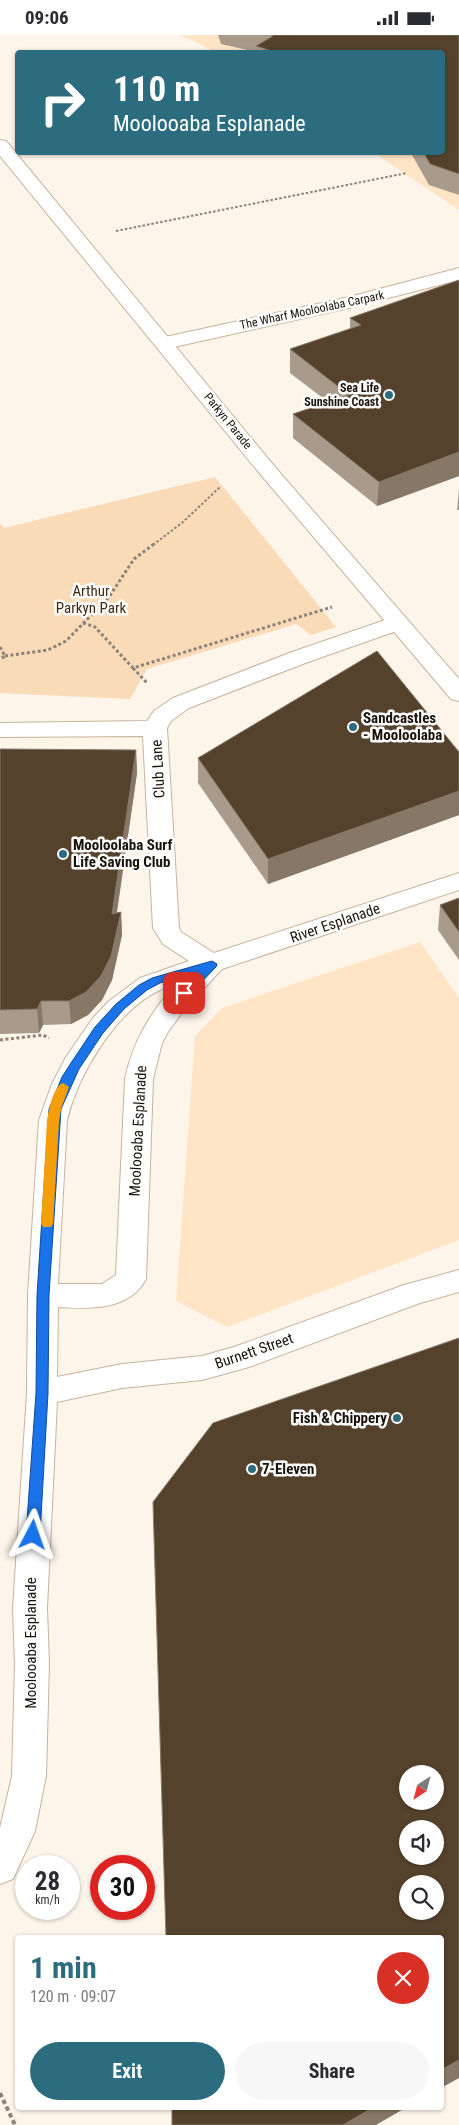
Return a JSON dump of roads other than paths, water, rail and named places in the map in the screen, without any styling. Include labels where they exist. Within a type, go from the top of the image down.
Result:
[{"type":"street","name":"Parkyn Parade","points":[[0,145],[268,471],[459,694]]},
{"type":"street","name":"The Wharf Mooloolaba Carpark","points":[[164,343],[248,324],[333,308],[459,274]]},
{"type":"street","name":"Club Lane","points":[[212,964],[177,941],[166,928],[155,728],[162,717],[181,703],[300,657],[397,623]]},
{"type":"street","points":[[0,730],[155,728]]},
{"type":"street","name":"River Esplanade","points":[[212,964],[459,881]]},
{"type":"street","name":"Moolooaba Esplanade","points":[[43,1295],[104,1295],[123,1289],[131,1279],[138,1079],[143,1054],[161,1018],[212,964]]},
{"type":"street","name":"Moolooaba Esplanade","points":[[0,1867],[17,1831],[29,1777],[32,1671],[30,1608],[42,1393],[43,1295],[55,1109],[68,1077],[99,1030],[120,1007],[137,992],[156,981],[212,964]]},
{"type":"street","name":"Burnett Street","points":[[42,1393],[122,1376],[210,1366],[238,1358],[421,1291],[459,1281]]},
{"type":"place","name":"Sea Life Sunshine Coast","points":[[389,395]]},
{"type":"place","name":"Sandcastles - Mooloolaba","points":[[353,727]]},
{"type":"place","name":"Mooloolaba Surf Life Saving Club","points":[[63,854]]},
{"type":"place","name":"Fish & Chippery","points":[[397,1418]]},
{"type":"place","name":"7-Eleven","points":[[252,1469]]},
{"type":"park label","name":"Arthur Parkyn Park","points":[[91,600]]}]
